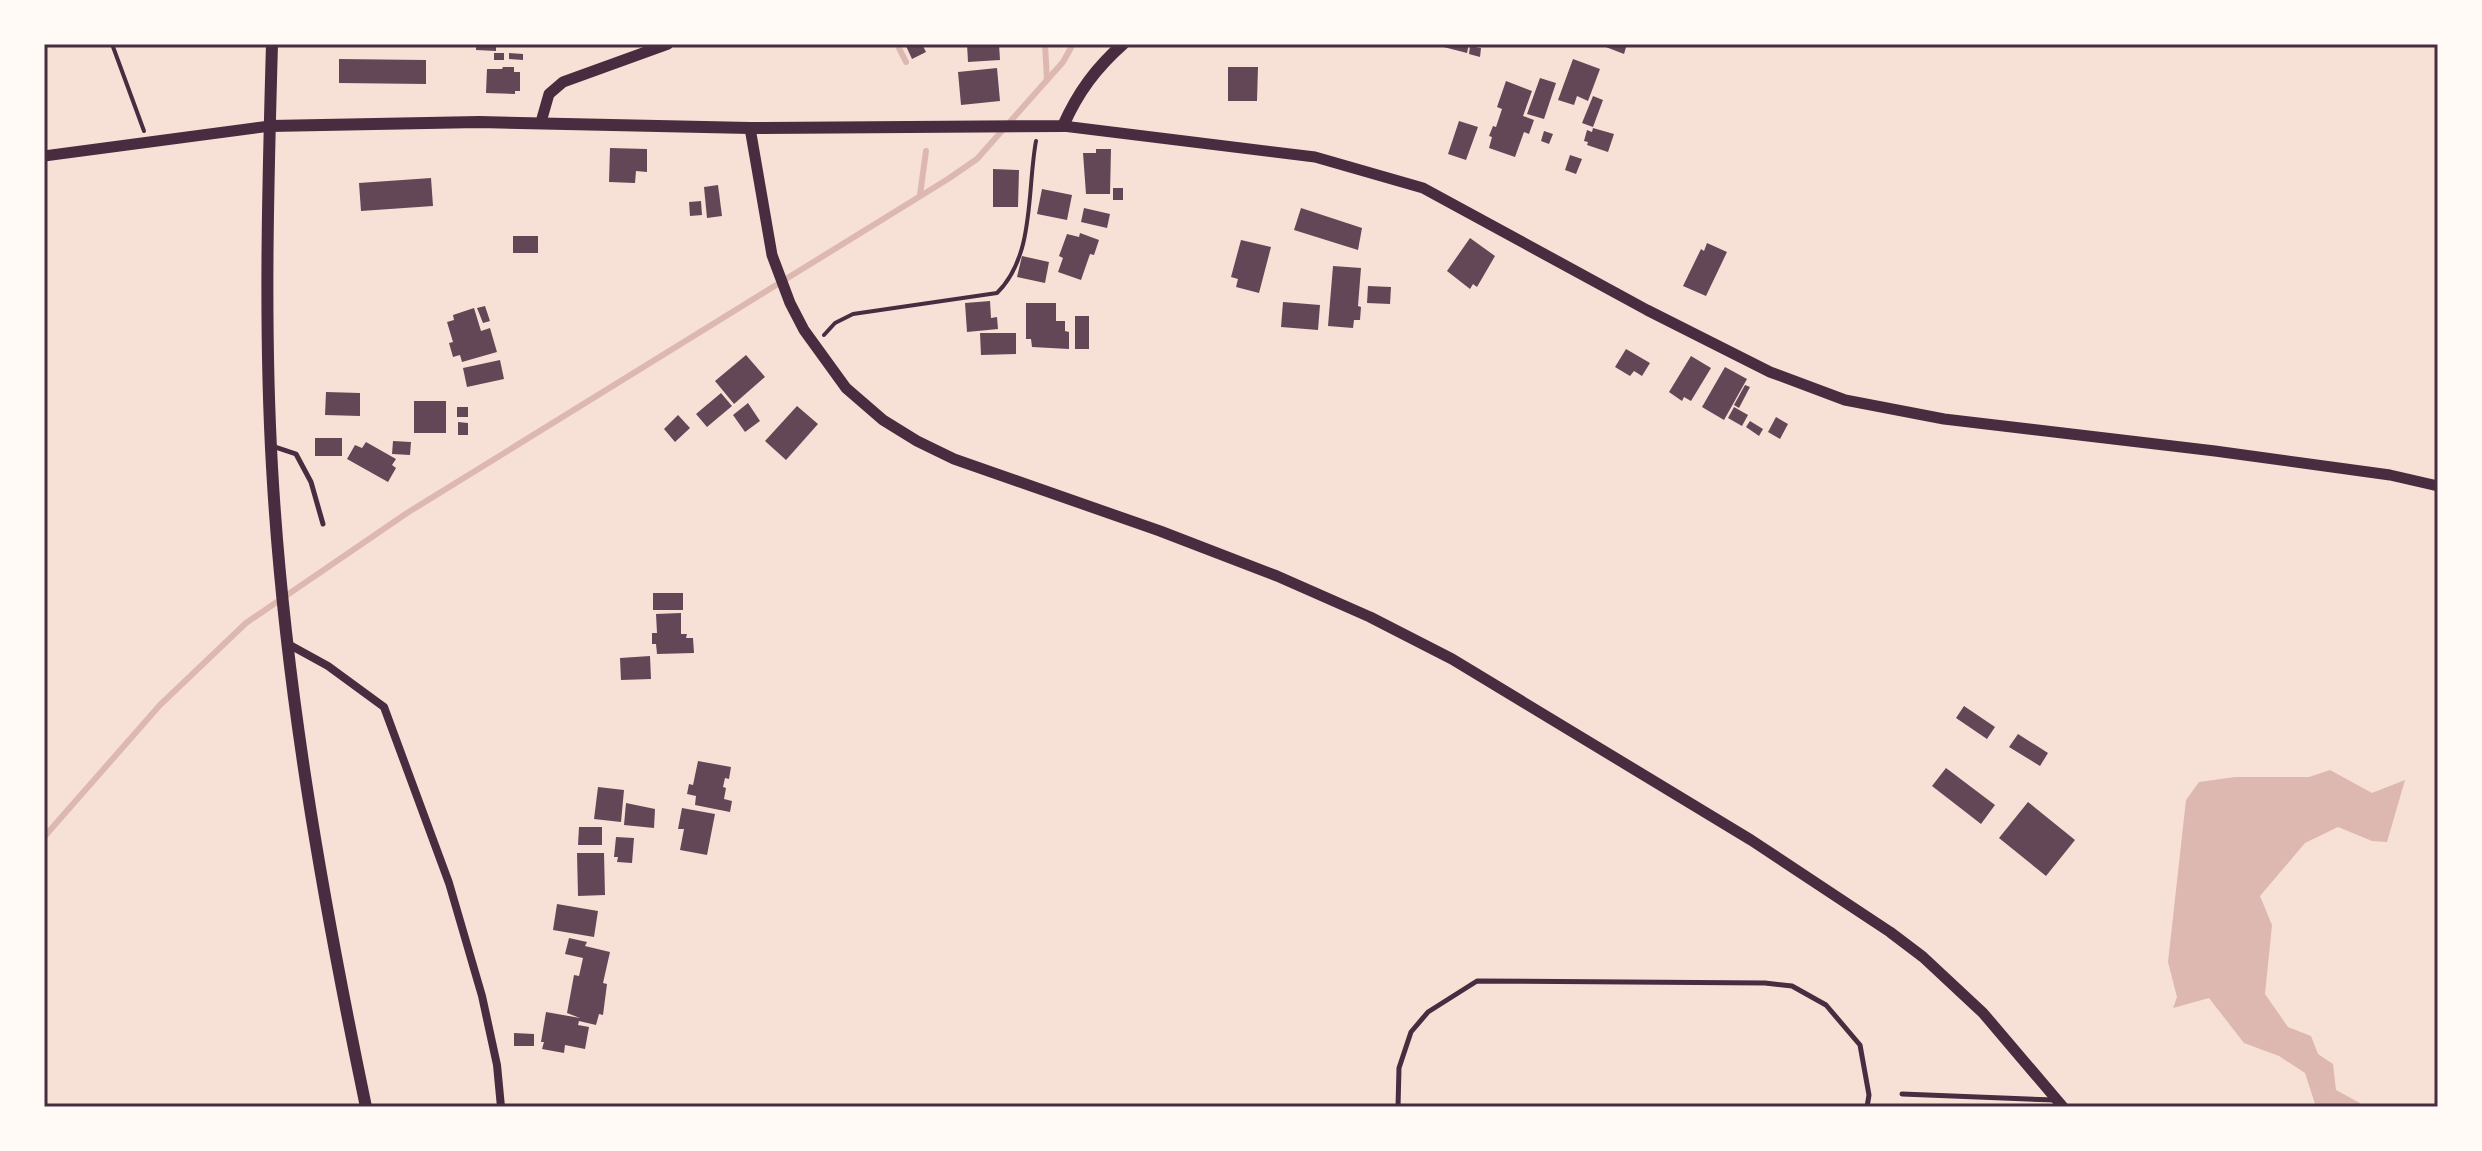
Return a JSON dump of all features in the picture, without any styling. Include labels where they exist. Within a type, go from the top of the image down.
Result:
[{"type":"main road","points":[[272,44],[271,446],[280,569],[309,803],[366,1107]]},
{"type":"main road","points":[[270,126],[541,122],[750,128],[1063,126],[1075,99],[1098,67],[1123,44]]},
{"type":"street","points":[[541,122],[549,94],[563,82],[668,44]]},
{"type":"street","points":[[44,156],[270,126]]},
{"type":"street","points":[[1063,126],[1315,157],[1423,188],[1742,358],[1845,400],[1944,419],[2215,451],[2390,475],[2438,486]]},
{"type":"street","points":[[750,128],[772,255],[790,303],[814,344],[846,388],[883,420],[917,441],[982,470],[1219,553],[1370,617],[1452,659],[1686,800],[1858,909],[1923,957],[1983,1013],[2061,1104]]},
{"type":"street","points":[[288,644],[328,666],[384,707],[449,883],[470,954],[497,1065],[501,1107]]},
{"type":"lane","points":[[271,446],[296,454],[311,482],[323,524]]},
{"type":"lane","points":[[1398,1107],[1399,1068],[1411,1032],[1428,1012],[1477,981],[1765,983],[1792,986],[1826,1005],[1860,1045],[1869,1095],[1867,1107]]},
{"type":"lane","points":[[1902,1094],[2061,1104]]},
{"type":"path","points":[[112,44],[147,140]]},
{"type":"path","points":[[814,344],[835,323],[853,314],[997,293],[1004,287],[1010,280],[1022,245],[1041,127]]},
{"type":"shaded area","points":[[2330,770],[2372,793],[2405,780],[2387,842],[2372,841],[2338,827],[2305,843],[2260,896],[2272,925],[2265,994],[2288,1027],[2311,1036],[2318,1054],[2333,1064],[2336,1090],[2360,1103],[2359,1107],[2316,1107],[2305,1073],[2279,1056],[2244,1043],[2209,998],[2173,1008],[2177,997],[2168,962],[2186,800],[2199,782],[2235,777],[2309,777]]},
{"type":"building","points":[[476,44],[496,44],[496,51],[476,50]]},
{"type":"building","points":[[922,44],[926,52],[912,59],[906,46]]},
{"type":"building","points":[[967,44],[999,44],[1000,60],[968,62]]},
{"type":"building","points":[[1432,44],[1469,44],[1467,53]]},
{"type":"building","points":[[1598,44],[1627,44],[1624,54]]},
{"type":"building","points":[[1470,46],[1481,48],[1480,57],[1469,54]]},
{"type":"building","points":[[494,53],[504,53],[504,60],[494,60]]},
{"type":"building","points":[[509,53],[523,54],[523,60],[509,59]]},
{"type":"building","points":[[339,59],[426,60],[426,84],[339,83]]},
{"type":"building","points":[[1573,59],[1600,69],[1588,101],[1577,96],[1574,105],[1558,100]]},
{"type":"building","points":[[514,67],[514,72],[520,72],[520,91],[515,91],[515,94],[486,93],[487,69]]},
{"type":"building","points":[[1228,67],[1258,67],[1257,101],[1228,101]]},
{"type":"building","points":[[997,68],[1000,101],[961,105],[958,72]]},
{"type":"building","points":[[1540,78],[1556,83],[1544,119],[1527,114]]},
{"type":"building","points":[[1506,81],[1532,91],[1523,116],[1534,120],[1529,134],[1524,132],[1515,157],[1489,148],[1492,137],[1489,136],[1493,126],[1496,127],[1502,109],[1497,107]]},
{"type":"building","points":[[1593,96],[1603,100],[1593,127],[1582,123]]},
{"type":"building","points":[[1459,121],[1478,127],[1466,160],[1448,154]]},
{"type":"building","points":[[1593,128],[1614,134],[1608,152],[1584,141],[1587,130],[1592,132]]},
{"type":"building","points":[[1544,131],[1553,134],[1549,144],[1541,141]]},
{"type":"building","points":[[610,148],[647,149],[647,172],[636,171],[635,183],[609,182]]},
{"type":"building","points":[[1096,149],[1111,149],[1110,194],[1086,194],[1083,153],[1096,153]]},
{"type":"building","points":[[1570,155],[1582,159],[1576,174],[1565,170]]},
{"type":"building","points":[[993,169],[1019,170],[1018,207],[993,207]]},
{"type":"building","points":[[431,178],[433,206],[361,211],[359,183]]},
{"type":"building","points":[[718,185],[722,216],[707,218],[704,187]]},
{"type":"building","points":[[1113,188],[1123,188],[1123,200],[1113,200]]},
{"type":"building","points":[[1042,189],[1072,195],[1067,220],[1037,214]]},
{"type":"building","points":[[701,201],[702,215],[690,216],[689,202]]},
{"type":"building","points":[[1084,208],[1110,214],[1107,228],[1081,222]]},
{"type":"building","points":[[1301,208],[1362,228],[1358,250],[1294,230]]},
{"type":"building","points":[[1080,233],[1099,240],[1094,255],[1090,254],[1081,280],[1058,272],[1063,258],[1059,256],[1067,234],[1079,237]]},
{"type":"building","points":[[513,236],[538,236],[538,253],[513,253]]},
{"type":"building","points":[[1470,238],[1495,256],[1477,287],[1473,284],[1470,289],[1447,271]]},
{"type":"building","points":[[1241,240],[1271,247],[1259,293],[1236,287],[1238,279],[1231,277]]},
{"type":"building","points":[[1707,243],[1727,252],[1706,296],[1683,286]]},
{"type":"building","points":[[1022,256],[1049,262],[1045,283],[1017,277]]},
{"type":"building","points":[[1333,266],[1361,268],[1360,320],[1354,320],[1353,328],[1328,326]]},
{"type":"building","points":[[1368,286],[1391,287],[1390,304],[1367,303]]},
{"type":"building","points":[[990,301],[991,318],[997,317],[998,329],[967,332],[965,303]]},
{"type":"building","points":[[1283,302],[1320,305],[1318,330],[1281,327]]},
{"type":"building","points":[[1026,303],[1056,303],[1056,321],[1065,321],[1065,331],[1069,332],[1069,349],[1032,347],[1031,339],[1026,339]]},
{"type":"building","points":[[485,306],[490,321],[483,323],[477,308]]},
{"type":"building","points":[[474,308],[481,331],[490,328],[497,352],[462,362],[460,355],[453,357],[449,343],[453,342],[447,322],[454,320],[453,315]]},
{"type":"building","points":[[1075,316],[1089,316],[1089,349],[1075,349]]},
{"type":"building","points":[[980,333],[1016,333],[1016,354],[981,355]]},
{"type":"building","points":[[1626,349],[1650,363],[1642,376],[1634,371],[1630,376],[1615,367]]},
{"type":"building","points":[[746,355],[765,377],[734,404],[715,381]]},
{"type":"building","points":[[1691,356],[1711,368],[1691,401],[1684,397],[1682,401],[1669,392]]},
{"type":"building","points":[[500,360],[504,379],[467,387],[463,368]]},
{"type":"building","points":[[1725,367],[1747,379],[1724,420],[1702,407]]},
{"type":"building","points":[[1745,385],[1750,387],[1739,408],[1734,405]]},
{"type":"building","points":[[326,392],[360,393],[360,416],[325,415]]},
{"type":"building","points":[[721,393],[732,406],[707,427],[696,414]]},
{"type":"building","points":[[414,401],[446,401],[446,433],[414,433]]},
{"type":"building","points":[[748,403],[760,421],[745,432],[733,415]]},
{"type":"building","points":[[797,406],[818,424],[786,460],[765,441]]},
{"type":"building","points":[[457,407],[468,407],[468,417],[457,417]]},
{"type":"building","points":[[1734,407],[1748,415],[1742,426],[1728,418]]},
{"type":"building","points":[[678,415],[690,428],[675,442],[664,429]]},
{"type":"building","points":[[1776,417],[1788,424],[1780,439],[1768,432]]},
{"type":"building","points":[[1750,421],[1763,429],[1759,436],[1746,427]]},
{"type":"building","points":[[458,422],[468,423],[468,435],[458,435]]},
{"type":"building","points":[[315,438],[342,438],[342,456],[315,456]]},
{"type":"building","points":[[393,441],[411,442],[410,455],[392,454]]},
{"type":"building","points":[[366,442],[396,459],[392,465],[396,468],[388,482],[347,459],[355,445],[362,448]]},
{"type":"building","points":[[653,593],[683,593],[683,610],[653,610]]},
{"type":"building","points":[[681,613],[681,634],[693,638],[694,653],[657,654],[656,644],[652,644],[652,633],[657,633],[656,614]]},
{"type":"building","points":[[650,656],[651,679],[621,680],[620,658]]},
{"type":"building","points":[[1964,706],[1995,727],[1987,739],[1956,718]]},
{"type":"building","points":[[2018,734],[2048,753],[2040,766],[2009,747]]},
{"type":"building","points":[[698,761],[731,767],[729,779],[725,778],[723,787],[726,788],[724,799],[732,801],[730,812],[695,805],[696,796],[687,794],[689,784],[693,785]]},
{"type":"building","points":[[1946,768],[1995,805],[1981,824],[1932,786]]},
{"type":"building","points":[[598,787],[624,790],[621,822],[594,819]]},
{"type":"building","points":[[2028,802],[2075,840],[2046,876],[1999,838]]},
{"type":"building","points":[[626,803],[655,809],[654,828],[624,825]]},
{"type":"building","points":[[682,808],[715,814],[707,855],[680,850],[684,829],[678,829]]},
{"type":"building","points":[[579,827],[602,827],[602,845],[578,845]]},
{"type":"building","points":[[616,837],[634,838],[632,863],[617,862],[618,857],[614,857]]},
{"type":"building","points":[[577,853],[604,853],[605,895],[578,896]]},
{"type":"building","points":[[557,904],[598,911],[594,937],[553,930]]},
{"type":"building","points":[[569,938],[587,942],[585,946],[610,952],[603,983],[607,984],[603,1015],[599,1014],[596,1025],[579,1021],[578,1025],[589,1027],[585,1049],[565,1045],[564,1053],[542,1049],[544,1042],[541,1042],[546,1012],[580,1018],[567,1013],[574,975],[579,976],[583,958],[565,954]]},
{"type":"building","points":[[514,1033],[534,1034],[534,1046],[514,1046]]},
{"type":"waterway","points":[[897,44],[906,62]]},
{"type":"waterway","points":[[1045,44],[1047,80]]},
{"type":"waterway","points":[[44,837],[160,705],[246,623],[407,513],[977,159],[1063,62],[1073,44]]},
{"type":"waterway","points":[[920,195],[926,151]]}]
